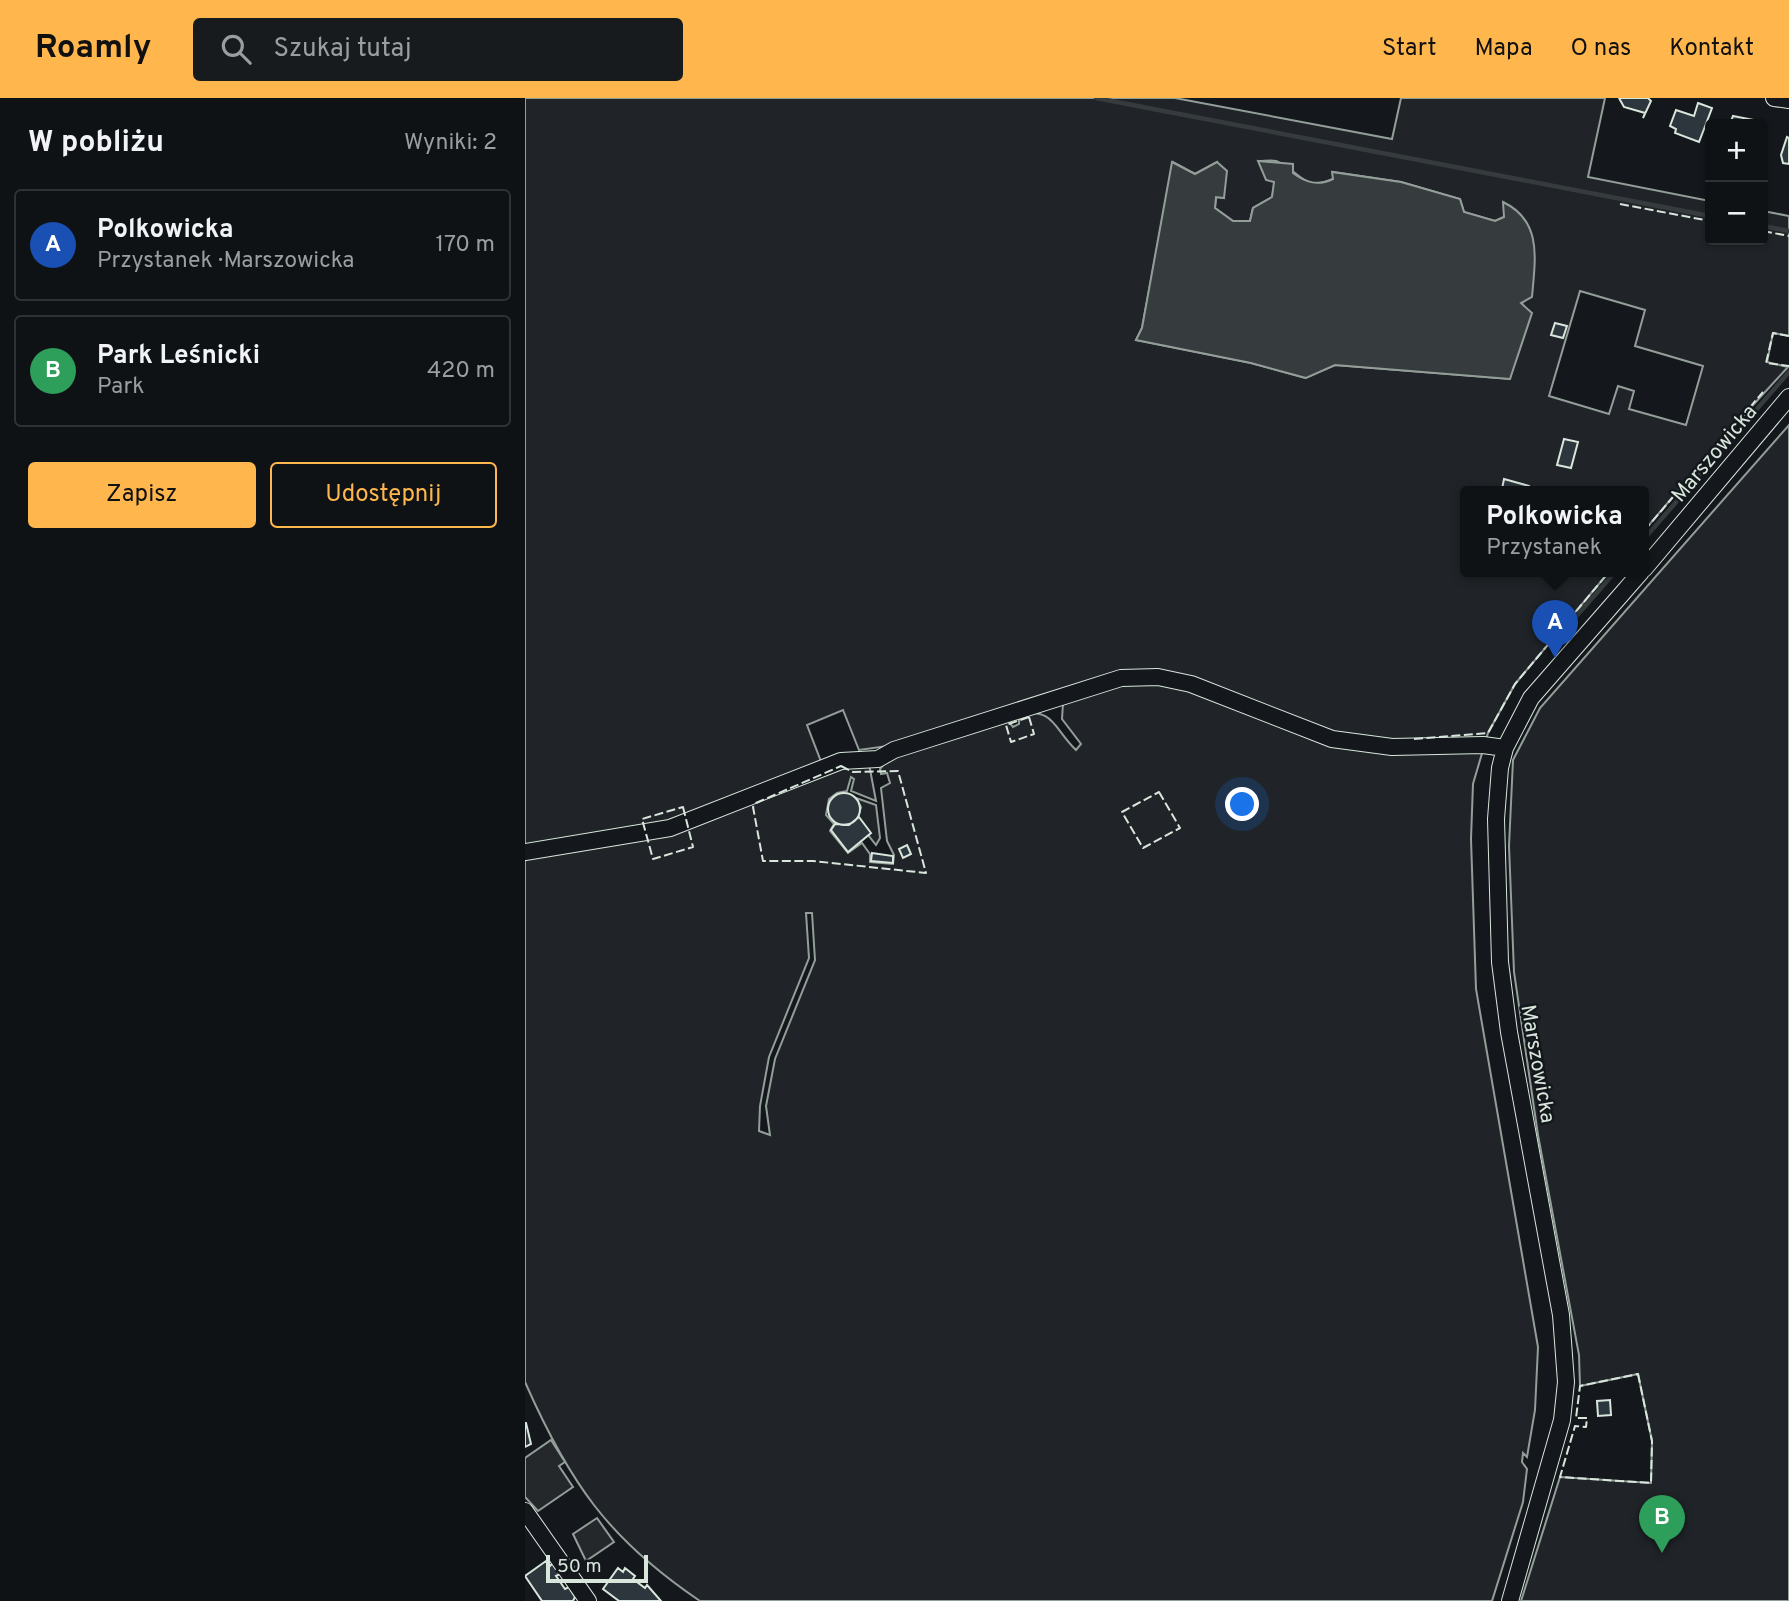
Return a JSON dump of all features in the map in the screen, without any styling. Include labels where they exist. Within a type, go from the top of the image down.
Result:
[{"type":"street","points":[[1774,98],[1789,100]]},
{"type":"street","name":"Marszowicka","points":[[1649,563],[1789,397]]},
{"type":"street","name":"Marszowicka","points":[[1510,1601],[1562,1420],[1566,1382],[1561,1315],[1509,1032],[1500,962],[1496,795],[1505,748],[1531,698],[1637,577]]},
{"type":"street","points":[[525,852],[670,828],[841,761],[878,759],[894,750],[1121,678],[1158,677],[1191,684],[1332,738],[1392,747],[1483,745],[1505,748]]},
{"type":"street","points":[[525,1511],[588,1601]]},
{"type":"shaded area","points":[[525,98],[1175,98],[1392,139],[1401,98],[1605,98],[1588,177],[1705,200],[1705,245],[1768,245],[1768,212],[1789,216],[1789,336],[1773,333],[1767,362],[1788,367],[1719,442],[1649,525],[1649,486],[1460,486],[1460,577],[1605,577],[1515,684],[1488,733],[1473,784],[1471,839],[1476,989],[1538,1347],[1535,1410],[1527,1457],[1523,1453],[1522,1462],[1527,1469],[1523,1502],[1492,1601],[700,1601],[640,1555],[616,1531],[575,1479],[525,1382]],"holes":[[[1259,161],[1276,161],[1308,182],[1323,183],[1333,179],[1333,172],[1401,182],[1460,199],[1464,212],[1495,221],[1504,217],[1504,202],[1523,299],[1510,379],[1335,365],[1305,378],[1251,363],[1136,340],[1142,328],[1173,162],[1195,174],[1217,162],[1224,198],[1216,197],[1215,208],[1233,221],[1250,221],[1253,208],[1272,197],[1275,182]],[[1580,291],[1645,310],[1635,346],[1703,366],[1686,425],[1629,409],[1634,391],[1618,386],[1609,414],[1549,396]],[[1063,703],[1062,719],[1081,744],[1076,750],[1047,717],[1040,714],[1020,714]],[[843,710],[859,750],[902,744],[1019,714],[1019,724],[1013,727],[1006,718],[889,758],[880,769],[881,774],[887,773],[890,783],[881,788],[887,841],[894,855],[893,864],[870,862],[870,854],[862,843],[848,853],[830,831],[834,824],[826,815],[829,799],[837,793],[847,791],[851,777],[854,779],[851,791],[876,801],[869,764],[822,764],[807,725]],[[806,913],[812,913],[815,960],[775,1059],[766,1106],[770,1135],[759,1131],[760,1106],[769,1057],[809,958]]]},
{"type":"shaded area","points":[[1258,161],[1293,164],[1293,173],[1312,182],[1333,179],[1332,172],[1401,182],[1460,199],[1464,212],[1495,221],[1504,217],[1503,202],[1516,210],[1531,231],[1535,256],[1532,297],[1521,303],[1532,313],[1510,379],[1335,365],[1306,378],[1251,363],[1136,340],[1142,328],[1172,162],[1195,174],[1217,162],[1227,171],[1224,198],[1216,197],[1215,208],[1233,221],[1250,221],[1253,208],[1272,197],[1274,182],[1266,180]]},
{"type":"shaded area","points":[[1789,425],[1789,1601],[1521,1601],[1560,1477],[1651,1483],[1652,1441],[1638,1374],[1580,1386],[1579,1355],[1538,1135],[1514,972],[1509,846],[1513,760],[1540,708]]},
{"type":"shaded area","points":[[856,798],[876,805],[880,838],[876,845],[868,835],[858,843],[857,821],[861,807]]},
{"type":"shaded area","points":[[551,1440],[565,1462],[559,1466],[573,1487],[538,1511],[525,1497],[525,1458]]},
{"type":"shaded area","points":[[597,1518],[614,1542],[586,1561],[573,1534]]},
{"type":"building","points":[[1619,98],[1648,98],[1651,101],[1643,118],[1645,113],[1624,107]]},
{"type":"building","points":[[1698,103],[1712,108],[1708,119],[1705,119],[1699,142],[1675,133],[1676,129],[1670,126],[1676,110],[1694,116]]},
{"type":"building","points":[[1787,137],[1789,164],[1783,163],[1781,155]]},
{"type":"building","points":[[1555,323],[1567,326],[1563,338],[1551,335]]},
{"type":"building","points":[[1564,439],[1578,442],[1571,468],[1557,465]]},
{"type":"building","points":[[1504,479],[1529,486],[1503,486]]},
{"type":"building","points":[[844,793],[856,797],[860,809],[856,821],[844,825],[832,821],[828,809],[832,797]]},
{"type":"building","points":[[859,817],[871,833],[848,852],[831,830],[835,824],[849,825]]},
{"type":"building","points":[[907,845],[911,854],[903,858],[899,849]]},
{"type":"building","points":[[872,853],[893,856],[893,863],[871,861]]},
{"type":"building","points":[[1610,1400],[1611,1415],[1598,1416],[1597,1401]]},
{"type":"building","points":[[525,1423],[531,1444],[525,1447]]},
{"type":"building","points":[[546,1561],[550,1566],[553,1563],[560,1574],[556,1576],[565,1589],[569,1587],[575,1597],[573,1601],[542,1601],[525,1576]]},
{"type":"building","points":[[618,1568],[623,1572],[625,1568],[635,1576],[633,1579],[645,1588],[647,1585],[661,1601],[619,1601],[603,1589]]},
{"type":"waterway","points":[[1096,98],[1705,215]]},
{"type":"waterway","points":[[1768,227],[1789,231]]},
{"type":"waterway","points":[[1649,533],[1789,372]]},
{"type":"waterway","points":[[1566,628],[1611,577]]},
{"type":"fence","points":[[1620,204],[1705,220]]},
{"type":"fence","points":[[1768,232],[1789,236]]},
{"type":"fence","points":[[1789,336],[1773,333],[1766,363],[1789,366]]},
{"type":"fence","points":[[1649,525],[1763,392]]},
{"type":"fence","points":[[1414,739],[1488,733],[1515,684],[1605,577]]},
{"type":"fence","points":[[1029,717],[1034,734],[1011,742],[1006,725],[1029,717]]},
{"type":"fence","points":[[841,766],[853,772],[898,771],[926,873],[813,861],[763,861],[753,807],[756,803],[841,766]]},
{"type":"fence","points":[[1159,792],[1180,828],[1143,848],[1122,812],[1159,792]]},
{"type":"fence","points":[[683,807],[693,847],[653,859],[642,819],[683,807]]},
{"type":"fence","points":[[1638,1374],[1652,1441],[1651,1483],[1560,1477],[1575,1426],[1586,1427],[1587,1418],[1576,1418],[1580,1386],[1638,1374]]},
{"type":"place","name":"Polkowicka","points":[[1555,658]]},
{"type":"place","name":"Park Leśnicki","points":[[1662,1553]]}]
